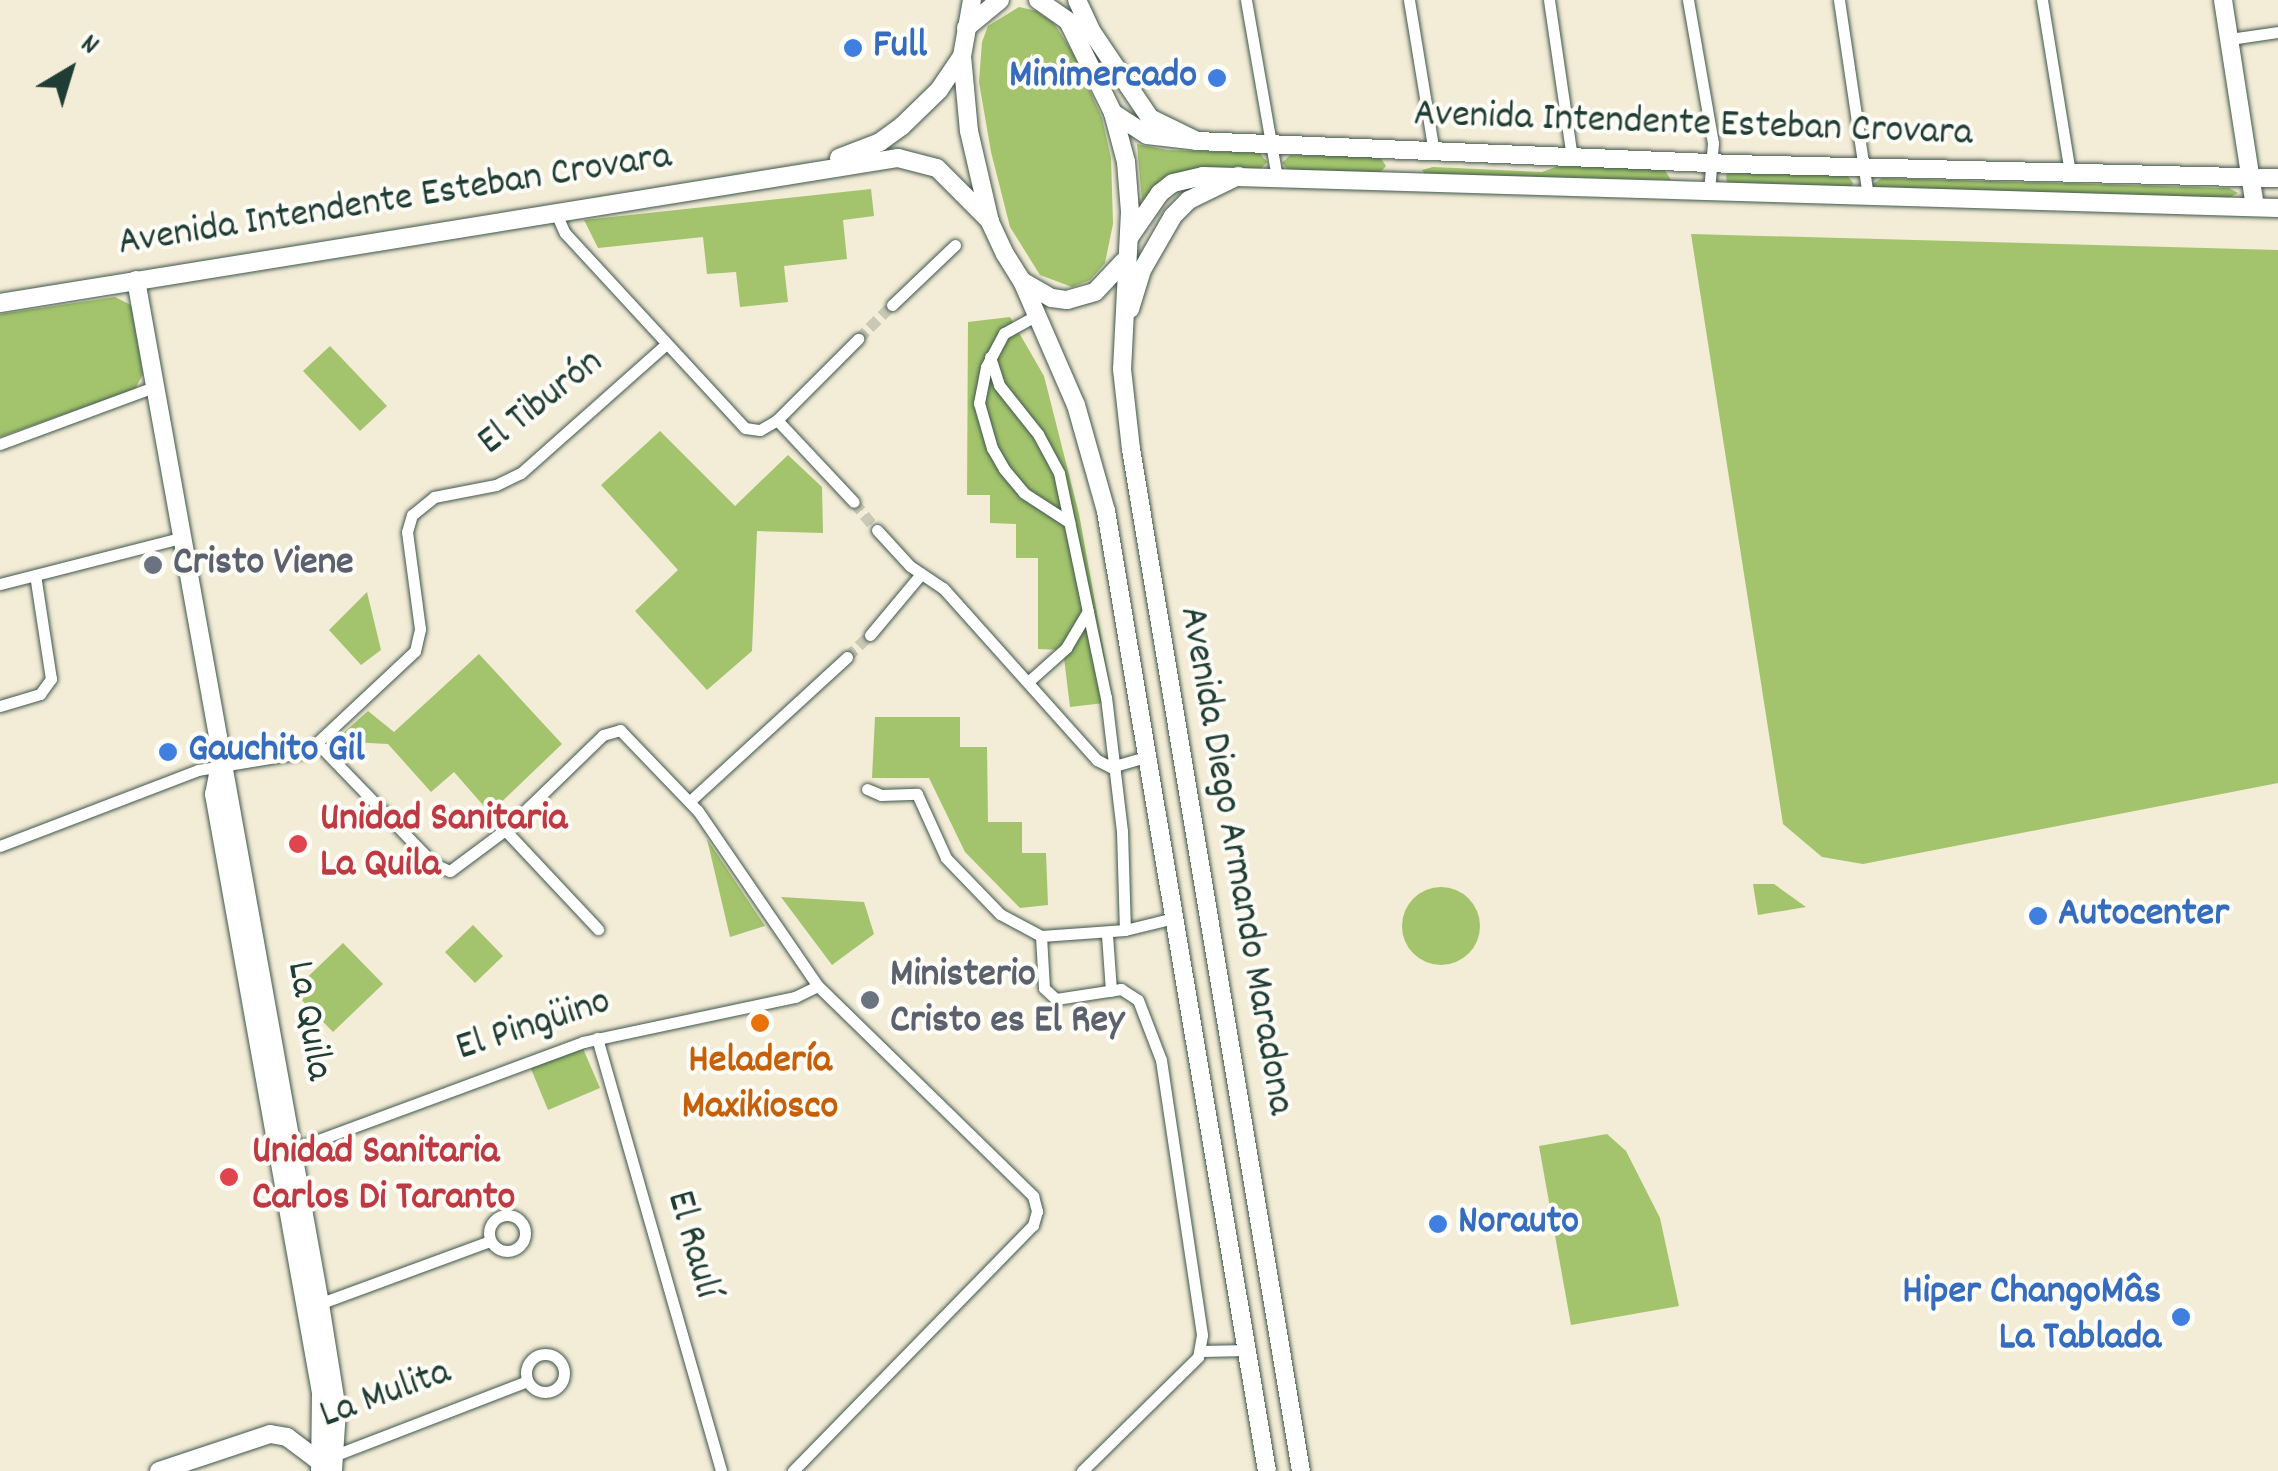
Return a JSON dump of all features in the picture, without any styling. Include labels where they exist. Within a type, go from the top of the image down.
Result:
[{"type":"main road","points":[[972,0],[962,56],[969,131],[990,222]]},
{"type":"main road","points":[[966,28],[1000,0]]},
{"type":"main road","points":[[1038,0],[1068,21]]},
{"type":"main road","points":[[1062,0],[1068,21],[1113,113],[1126,162],[1129,238]]},
{"type":"main road","points":[[1078,0],[1092,32],[1150,118],[1197,141]]},
{"type":"main road","points":[[2223,0],[2255,206]]},
{"type":"main road","name":"Avenida Intendente Esteban Crovara","points":[[801,171],[858,152],[902,126],[939,90],[962,56]]},
{"type":"main road","name":"Avenida Intendente Esteban Crovara","points":[[1113,113],[1147,135],[1197,141],[1713,163],[2278,178]]},
{"type":"main road","name":"Avenida Intendente Esteban Crovara","points":[[0,303],[898,158],[925,162],[956,183],[990,222]]},
{"type":"main road","name":"Avenida Intendente Esteban Crovara","points":[[1129,238],[1146,210],[1173,183],[1203,176],[2278,208]]},
{"type":"main road","points":[[1123,329],[1142,270],[1174,216],[1189,200],[1238,176]]},
{"type":"main road","name":"Avenida Diego Armando Maradona","points":[[990,222],[1022,282],[1068,386],[1096,467],[1267,1471]]},
{"type":"main road","name":"Avenida Diego Armando Maradona","points":[[1129,238],[1124,281],[1125,405],[1139,506],[1302,1471]]},
{"type":"main road","points":[[1095,292],[1126,259]]},
{"type":"main road","points":[[1022,282],[1052,298],[1080,298],[1142,270]]},
{"type":"main road","name":"La Quila","points":[[136,280],[220,764],[214,794],[286,1153],[312,1307],[336,1410],[326,1464]]},
{"type":"main road","name":"La Mulita","points":[[159,1471],[270,1434],[287,1438],[326,1464]]},
{"type":"street","points":[[1246,0],[1277,177]]},
{"type":"street","points":[[1409,0],[1434,153]]},
{"type":"street","points":[[1548,0],[1572,158]]},
{"type":"street","points":[[1688,0],[1713,163],[1709,192]]},
{"type":"street","points":[[1840,0],[1868,196]]},
{"type":"street","points":[[2042,0],[2070,173]]},
{"type":"street","points":[[2230,39],[2278,32]]},
{"type":"street","name":"El Tiburón","points":[[0,846],[220,764],[301,754],[414,651],[420,629],[407,532],[412,515],[434,496],[496,485],[521,472],[665,345],[566,233],[555,211]]},
{"type":"street","points":[[892,305],[955,246]]},
{"type":"street","points":[[1037,315],[1010,327],[990,356],[979,403],[992,448],[1024,493],[1069,522]]},
{"type":"street","points":[[665,345],[738,425],[760,430],[778,420],[858,339]]},
{"type":"street","points":[[990,356],[1000,385],[1038,434],[1056,468],[1069,522],[1106,697],[1111,767],[1122,832],[1126,930]]},
{"type":"street","points":[[0,444],[154,388]]},
{"type":"street","points":[[778,420],[854,502]]},
{"type":"street","points":[[878,530],[921,574],[943,588],[1097,760],[1111,767],[1147,757]]},
{"type":"street","points":[[0,584],[181,538]]},
{"type":"street","points":[[870,635],[921,574]]},
{"type":"street","points":[[0,706],[48,687],[51,670],[35,575]]},
{"type":"street","points":[[1029,680],[1066,648],[1088,612]]},
{"type":"street","points":[[690,801],[847,657]]},
{"type":"street","points":[[317,743],[442,869],[458,868],[505,830],[612,730],[627,736],[690,801],[818,986],[1033,1196],[1033,1225],[793,1471]]},
{"type":"street","points":[[867,790],[881,795],[918,794],[946,858],[1000,914],[1041,936],[1107,935],[1174,918]]},
{"type":"street","points":[[505,830],[598,929]]},
{"type":"street","points":[[1107,935],[1111,991]]},
{"type":"street","points":[[1041,936],[1047,994],[1056,998],[1121,989],[1138,1000],[1161,1060],[1179,1157],[1202,1351]]},
{"type":"street","name":"El Pingüino","points":[[286,1153],[597,1038],[795,997],[818,986]]},
{"type":"street","name":"El Raulí","points":[[597,1038],[721,1471]]},
{"type":"street","points":[[312,1307],[490,1241]]},
{"type":"street","points":[[1082,1471],[1202,1351],[1247,1350]]},
{"type":"street","name":"La Mulita","points":[[326,1464],[527,1381]]},
{"type":"green space","points":[[1019,7],[1037,11],[1054,23],[1073,53],[1102,118],[1111,158],[1113,224],[1105,263],[1090,280],[1072,287],[1040,275],[1010,227],[991,152],[979,82],[982,42],[988,26]]},
{"type":"green space","points":[[1137,144],[1167,150],[1260,153],[1267,162],[1261,169],[1159,184],[1142,201]]},
{"type":"green space","points":[[1290,155],[1380,157],[1386,166],[1379,174],[1289,171],[1282,163]]},
{"type":"green space","points":[[1561,165],[1664,169],[1671,180],[1427,176],[1422,170],[1433,167],[1542,172]]},
{"type":"green space","points":[[1733,171],[1847,175],[1853,183],[1851,188],[1727,183],[1726,175]]},
{"type":"green space","points":[[1882,178],[2229,188],[2238,193],[2229,198],[2140,195],[2104,199],[1874,192],[1871,185]]},
{"type":"green space","points":[[871,189],[874,216],[843,220],[847,259],[784,266],[788,302],[740,307],[736,272],[707,274],[703,237],[598,248],[584,220]]},
{"type":"green space","points":[[1691,234],[2278,250],[2278,783],[1863,864],[1822,857],[1783,824]]},
{"type":"green space","points":[[115,297],[131,305],[143,374],[135,389],[0,437],[0,314]]},
{"type":"green space","points":[[1010,317],[1044,376],[1079,514],[1113,702],[1070,707],[1063,650],[1038,649],[1038,558],[1016,558],[1016,524],[990,523],[990,495],[967,495],[968,322]]},
{"type":"green space","points":[[330,346],[387,406],[360,431],[303,371]]},
{"type":"green space","points":[[660,431],[735,506],[788,455],[822,487],[823,533],[757,531],[752,651],[707,690],[635,611],[678,570],[601,485]]},
{"type":"green space","points":[[367,592],[381,650],[361,665],[329,630]]},
{"type":"green space","points":[[479,654],[562,744],[490,813],[454,772],[431,792],[388,744],[350,742],[342,734],[368,711],[394,732]]},
{"type":"green space","points":[[875,717],[960,717],[960,747],[987,747],[988,822],[1022,822],[1022,853],[1046,853],[1048,905],[1020,908],[965,852],[929,778],[872,778]]},
{"type":"green space","points":[[707,839],[765,926],[730,937]]},
{"type":"green space","points":[[1753,884],[1774,884],[1806,907],[1758,915]]},
{"type":"green space","points":[[1441,887],[1456,890],[1468,899],[1477,911],[1477,941],[1468,953],[1456,962],[1441,965],[1426,962],[1414,953],[1405,941],[1402,926],[1405,911],[1414,899],[1426,890]]},
{"type":"green space","points":[[781,897],[864,902],[874,934],[832,965]]},
{"type":"green space","points":[[473,925],[503,956],[475,983],[445,952]]},
{"type":"green space","points":[[343,943],[383,984],[333,1032],[293,991]]},
{"type":"green space","points":[[581,1044],[600,1088],[548,1110],[529,1064]]},
{"type":"green space","points":[[1607,1134],[1626,1151],[1660,1218],[1679,1306],[1571,1325],[1539,1146]]},
{"type":"tunnel","points":[[858,339],[892,305]]},
{"type":"tunnel","points":[[854,502],[877,530]]},
{"type":"tunnel","points":[[847,657],[870,635]]},
{"type":"place","name":"Full","points":[[853,48]]},
{"type":"place","name":"Minimercado","points":[[1217,78]]},
{"type":"place","name":"Cristo Viene","points":[[153,565]]},
{"type":"place","name":"Gauchito Gil","points":[[168,752]]},
{"type":"place","name":"Unidad Sanitaria La Quila","points":[[298,844]]},
{"type":"place","name":"Autocenter","points":[[2038,916]]},
{"type":"place","name":"Ministerio Cristo es El Rey","points":[[870,1000]]},
{"type":"place","name":"Heladería Maxikiosco","points":[[760,1023]]},
{"type":"place","name":"Unidad Sanitaria Carlos Di Taranto","points":[[229,1177]]},
{"type":"place","name":"Norauto","points":[[1438,1224]]},
{"type":"place","name":"Hiper ChangoMâs La Tablada","points":[[2181,1317]]}]
